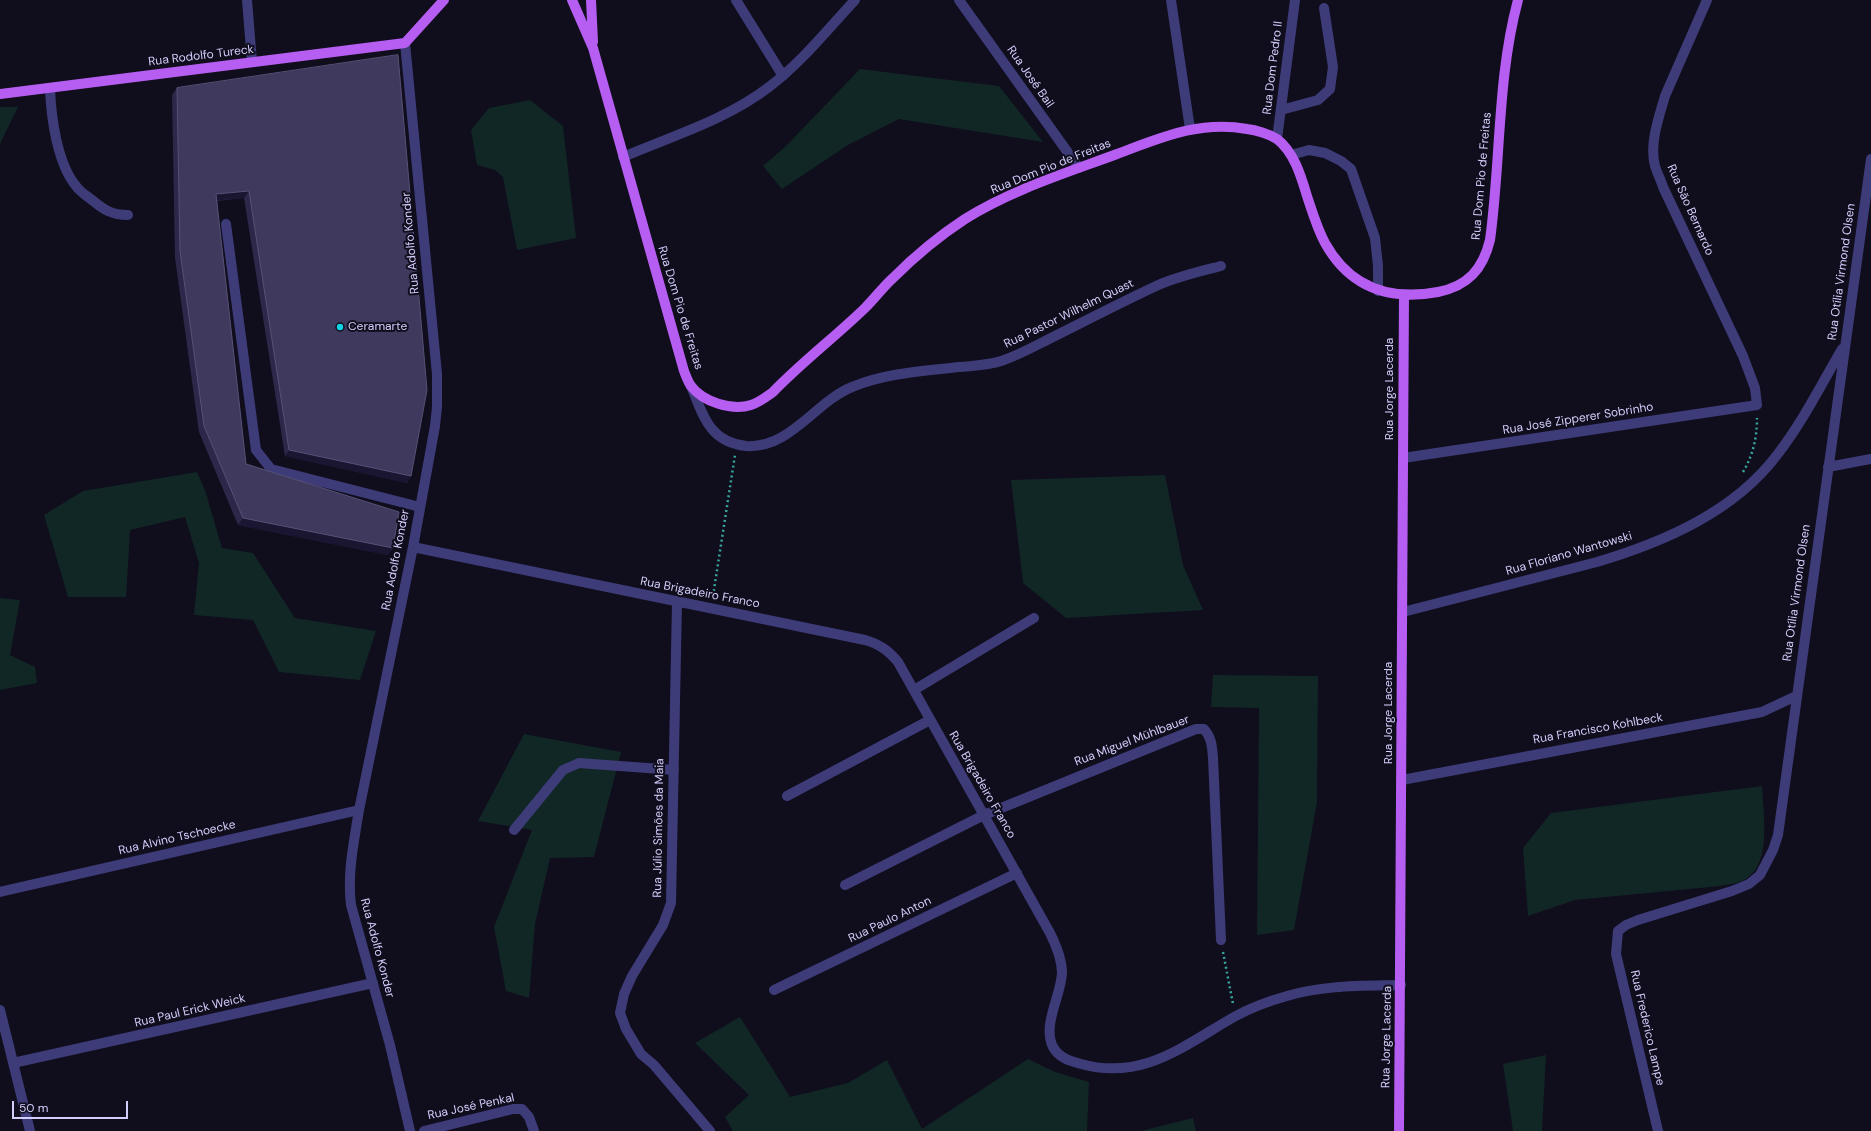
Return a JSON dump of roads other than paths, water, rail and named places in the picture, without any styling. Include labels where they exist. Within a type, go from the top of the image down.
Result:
[{"type":"main road","points":[[405,43],[444,0]]},
{"type":"main road","name":"Rua Dom Pio de Freitas","points":[[572,0],[593,48],[677,351],[684,371],[691,386],[703,396],[732,406],[750,405],[761,401],[773,392],[866,307],[892,279],[938,238],[966,218],[1011,195],[1079,168],[1190,129],[1208,126],[1247,129],[1277,139],[1291,155],[1300,174],[1325,243],[1338,262],[1357,280],[1378,291],[1404,295],[1425,294],[1445,290],[1462,284],[1476,272],[1486,256],[1493,219],[1501,98],[1512,22],[1518,0]]},
{"type":"main road","name":"Rua Dom Pio de Freitas","points":[[591,0],[593,48]]},
{"type":"main road","name":"Rua Rodolfo Tureck","points":[[0,94],[405,43]]},
{"type":"main road","name":"Rua Jorge Lacerda","points":[[1399,1131],[1404,295]]},
{"type":"street","points":[[247,0],[252,62]]},
{"type":"street","points":[[736,0],[783,76]]},
{"type":"street","points":[[623,157],[722,115],[753,98],[783,76],[855,0]]},
{"type":"street","name":"Rua José Bail","points":[[959,0],[1079,168]]},
{"type":"street","points":[[1171,0],[1190,129]]},
{"type":"street","name":"Rua Dom Pedro II","points":[[1277,139],[1295,0]]},
{"type":"street","name":"Rua São Bernardo","points":[[1707,0],[1664,102],[1656,129],[1654,148],[1655,165],[1663,186],[1744,356],[1755,388],[1757,405]]},
{"type":"street","points":[[1281,110],[1318,100],[1330,89],[1333,67],[1324,8]]},
{"type":"street","name":"Rua Adolfo Konder","points":[[405,43],[437,389],[435,426],[413,547],[359,810],[352,852],[349,889],[351,905],[401,1089],[410,1131]]},
{"type":"street","points":[[50,88],[51,113],[63,163],[76,186],[104,210],[115,215],[128,215]]},
{"type":"street","points":[[1291,155],[1308,150],[1325,153],[1340,160],[1351,169],[1375,238],[1378,266],[1378,291]]},
{"type":"street","name":"Rua Otília Virmond Olsen","points":[[1618,931],[1626,924],[1732,891],[1749,884],[1760,875],[1773,850],[1778,835],[1871,159]]},
{"type":"street","points":[[226,224],[256,450],[271,469],[420,507]]},
{"type":"street","name":"Rua Pastor Wilhelm Quast","points":[[691,386],[703,417],[710,428],[722,438],[737,444],[758,445],[776,441],[786,435],[835,395],[868,381],[905,373],[1002,361],[1155,287],[1183,276],[1220,266]]},
{"type":"street","name":"Rua Floriano Wantowski","points":[[1402,612],[1628,553],[1669,536],[1708,516],[1737,496],[1760,476],[1777,455],[1801,419],[1845,344]]},
{"type":"street","name":"Rua José Zipperer Sobrinho","points":[[1403,458],[1757,405]]},
{"type":"street","points":[[1828,467],[1871,460]]},
{"type":"street","name":"Rua Brigadeiro Franco","points":[[413,547],[874,643],[891,654],[898,662],[914,690],[1050,933],[1060,961],[1062,973],[1052,1018],[1050,1038],[1053,1047],[1065,1059],[1100,1068],[1126,1068],[1139,1066],[1167,1056],[1235,1016],[1268,1001],[1305,991],[1338,987],[1401,984]]},
{"type":"street","name":"Rua Júlio Simões da Maia","points":[[676,602],[671,903],[663,925],[632,976],[624,994],[620,1013],[626,1029],[641,1054],[654,1065],[710,1131]]},
{"type":"street","points":[[914,690],[1034,618]]},
{"type":"street","name":"Rua Francisco Kohlbeck","points":[[1402,780],[1762,712],[1796,696]]},
{"type":"street","points":[[787,796],[930,720]]},
{"type":"street","name":"Rua Miguel Mühlbauer","points":[[984,815],[1196,729],[1204,729],[1212,744],[1221,940]]},
{"type":"street","points":[[514,830],[563,770],[579,763],[674,770]]},
{"type":"street","name":"Rua Alvino Tschoecke","points":[[0,892],[359,810]]},
{"type":"street","points":[[844,885],[984,815]]},
{"type":"street","name":"Rua Paulo Anton","points":[[774,990],[1017,872]]},
{"type":"street","name":"Rua Frederico Lampe","points":[[1618,931],[1616,954],[1658,1131]]},
{"type":"street","name":"Rua Paul Erick Weick","points":[[13,1063],[373,983]]},
{"type":"street","points":[[0,1010],[30,1131]]},
{"type":"street","name":"Rua José Penkal","points":[[424,1131],[513,1109],[522,1109],[529,1117],[534,1131]]},
{"type":"place","name":"Ceramarte","points":[[340,327]]}]
